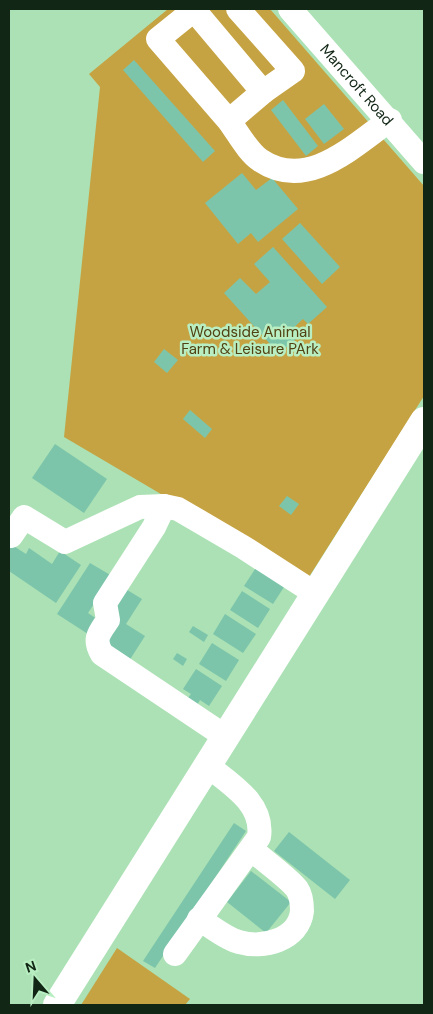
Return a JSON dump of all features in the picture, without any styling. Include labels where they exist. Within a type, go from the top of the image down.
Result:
[{"type":"main road","points":[[57,1005],[424,421]]},
{"type":"street","points":[[263,92],[195,9],[158,39],[230,121],[259,160],[274,167],[290,171],[310,170],[333,160],[390,120]]},
{"type":"street","points":[[230,121],[263,92],[293,71],[238,9]]},
{"type":"street","name":"Mancroft Road","points":[[290,9],[390,120],[424,162]]},
{"type":"street","points":[[11,536],[24,518],[65,542],[140,507],[164,506],[178,509],[316,594]]},
{"type":"street","points":[[164,506],[154,527],[105,603],[108,620],[96,637],[96,644],[102,654],[226,737]]},
{"type":"street","points":[[174,954],[259,837],[261,825],[256,810],[240,791],[208,766]]},
{"type":"street","points":[[200,919],[237,942],[258,945],[277,941],[291,933],[301,920],[302,903],[297,889],[251,849]]},
{"type":"green space","name":"Woodside Animal Farm & Leisure PArk","points":[[168,9],[270,9],[424,186],[424,396],[307,580],[64,437],[100,87],[89,74]]},
{"type":"green space","points":[[117,948],[190,999],[185,1005],[81,1005]]},
{"type":"building","points":[[134,60],[215,151],[203,162],[123,70]]},
{"type":"building","points":[[283,100],[318,146],[306,156],[271,110]]},
{"type":"building","points":[[324,104],[344,129],[324,144],[305,119]]},
{"type":"building","points":[[242,173],[256,190],[272,178],[298,209],[258,242],[251,233],[238,244],[205,203]]},
{"type":"building","points":[[300,223],[340,267],[322,284],[282,239]]},
{"type":"building","points":[[273,247],[327,307],[308,324],[303,319],[289,332],[296,339],[279,354],[224,293],[240,278],[256,294],[270,282],[254,264]]},
{"type":"building","points":[[164,349],[178,360],[167,373],[154,362]]},
{"type":"building","points":[[190,410],[212,429],[205,438],[183,419]]},
{"type":"building","points":[[55,444],[107,479],[84,513],[32,478]]},
{"type":"building","points":[[287,496],[299,504],[291,515],[279,506]]},
{"type":"building","points":[[9,543],[26,554],[29,548],[52,564],[60,551],[81,565],[56,603],[9,571]]},
{"type":"building","points":[[90,563],[112,576],[88,613],[97,619],[88,634],[57,614]]},
{"type":"building","points":[[257,566],[286,584],[273,604],[244,586]]},
{"type":"building","points":[[124,588],[142,599],[126,624],[145,636],[129,661],[102,644],[109,613]]},
{"type":"building","points":[[242,591],[270,609],[258,628],[230,610]]},
{"type":"building","points":[[225,614],[256,634],[243,653],[213,634]]},
{"type":"building","points":[[193,626],[208,635],[204,642],[189,632]]},
{"type":"building","points":[[212,643],[239,660],[226,681],[199,664]]},
{"type":"building","points":[[177,653],[187,659],[183,666],[173,659]]},
{"type":"building","points":[[196,669],[222,686],[209,706],[200,700],[197,705],[187,699],[191,694],[183,689]]},
{"type":"building","points":[[234,823],[246,831],[155,968],[143,961]]},
{"type":"building","points":[[289,832],[350,880],[335,899],[274,851]]},
{"type":"building","points":[[251,871],[291,902],[266,933],[227,902]]}]
